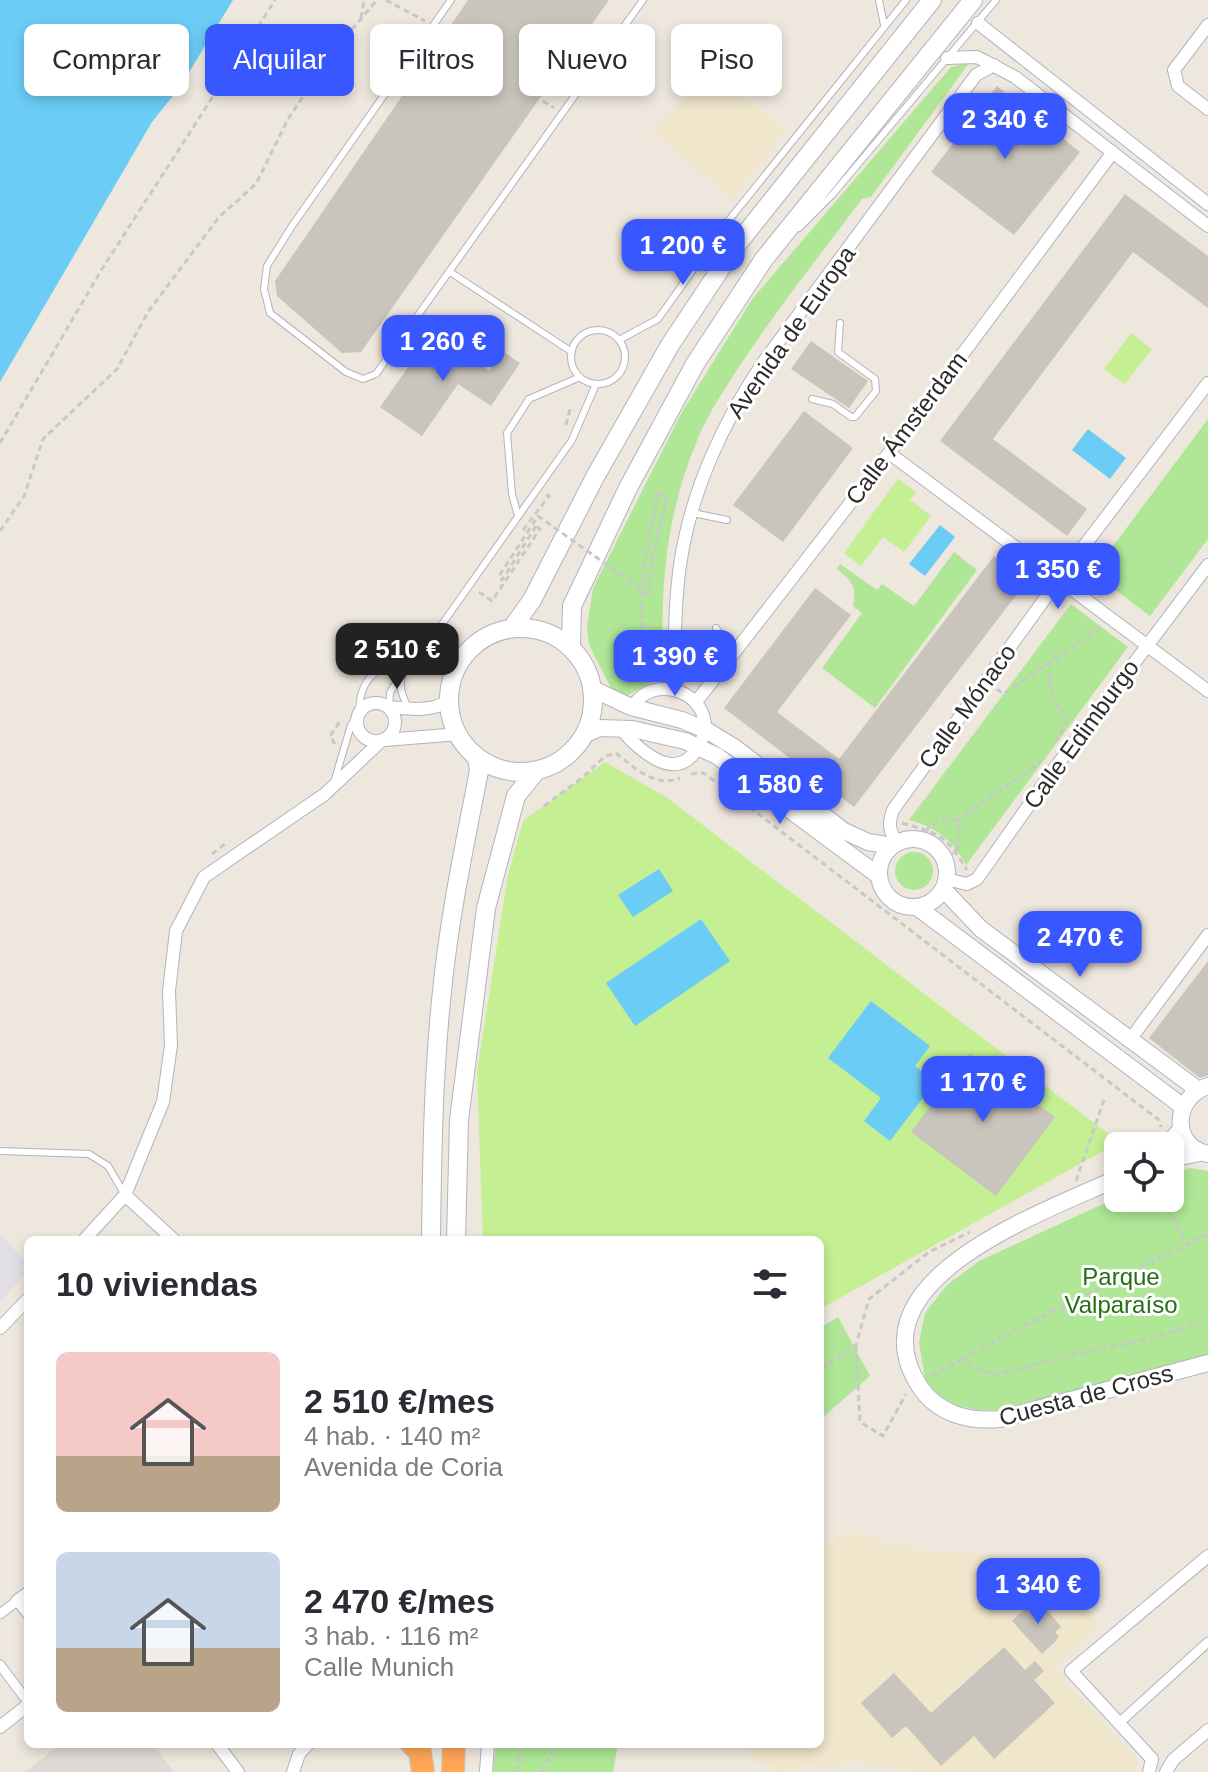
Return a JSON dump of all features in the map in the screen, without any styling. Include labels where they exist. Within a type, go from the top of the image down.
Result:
[{"type":"highway","points":[[416,1748],[420,1752],[423,1772]]},
{"type":"highway","points":[[431,1772],[433,1748]]},
{"type":"highway","points":[[453,1772],[454,1748]]},
{"type":"main road","points":[[512,628],[532,600],[595,477],[670,345],[710,284],[735,247],[932,0]]},
{"type":"main road","points":[[571,647],[572,606],[628,488],[695,364],[752,277],[973,0]]},
{"type":"main road","points":[[431,1236],[432,1116],[441,999],[457,884],[479,771],[477,758],[459,734],[452,718],[449,701],[452,680],[467,653],[492,634],[512,628],[533,628],[553,635],[571,647],[585,666],[593,689],[593,713],[584,735],[571,752],[537,770],[514,771],[477,758]]},
{"type":"main road","points":[[456,1236],[459,1120],[486,908],[516,796],[537,770]]},
{"type":"street","points":[[978,23],[1208,204]]},
{"type":"street","points":[[1208,25],[1174,70],[1178,86],[1208,109]]},
{"type":"street","points":[[947,58],[977,57],[1015,77],[1208,226]]},
{"type":"street","name":"Avenida de Europa","points":[[674,689],[668,643],[681,557],[693,513],[726,426],[751,381],[976,75],[994,65]]},
{"type":"street","name":"Calle Ámsterdam","points":[[696,702],[889,453],[1113,152]]},
{"type":"street","name":"Calle Mónaco","points":[[893,810],[1059,579],[1208,383]]},
{"type":"street","points":[[889,453],[1208,691]]},
{"type":"street","name":"Calle Edimburgo","points":[[980,875],[1055,768],[1208,565]]},
{"type":"street","points":[[593,689],[631,707],[682,720],[706,730],[734,747],[844,831],[868,842],[895,844],[924,834],[938,850],[981,929],[1129,1041],[1203,1088],[1182,1106],[1181,1129],[1188,1143],[1204,1154]]},
{"type":"street","points":[[621,729],[636,746],[661,763],[681,761],[694,753],[706,730],[704,717],[696,702],[674,689],[658,689],[643,695],[631,707]]},
{"type":"street","points":[[449,701],[438,707],[409,709],[373,703],[358,713],[356,724],[365,738],[383,740],[459,734]]},
{"type":"street","points":[[88,1236],[125,1195],[163,1102],[171,1045],[169,991],[176,931],[204,877],[325,794],[392,733],[394,715],[389,707]]},
{"type":"street","points":[[584,735],[599,728],[632,729],[672,738],[717,756],[879,876]]},
{"type":"street","points":[[893,810],[889,831],[895,844]]},
{"type":"street","points":[[895,844],[881,861],[879,876],[882,887],[892,900],[906,906],[928,904],[947,870]]},
{"type":"street","points":[[947,870],[967,884],[980,875]]},
{"type":"street","points":[[917,907],[1182,1106]]},
{"type":"street","points":[[1129,1041],[1208,935]]},
{"type":"street","points":[[1178,1132],[1181,1129]]},
{"type":"street","points":[[1184,1157],[1204,1154]]},
{"type":"street","name":"Cuesta de Cross","points":[[1104,1185],[990,1239],[935,1279],[912,1308],[905,1330],[912,1389],[951,1414],[987,1421],[1208,1363]]},
{"type":"street","points":[[125,1195],[170,1236]]},
{"type":"street","points":[[0,1328],[24,1303]]},
{"type":"street","points":[[1149,1772],[1152,1759],[1071,1671],[1206,1561]]},
{"type":"street","points":[[0,1614],[23,1597]]},
{"type":"street","points":[[1119,1723],[1208,1642]]},
{"type":"street","points":[[0,1665],[24,1698]]},
{"type":"street","points":[[0,1727],[24,1707]]},
{"type":"street","points":[[1166,1772],[1173,1760],[1208,1730]]},
{"type":"street","points":[[220,1748],[238,1772]]},
{"type":"street","points":[[293,1772],[304,1748]]},
{"type":"street","points":[[486,1772],[488,1748]]},
{"type":"lane","points":[[434,24],[451,0]]},
{"type":"lane","points":[[384,96],[267,266],[264,289],[270,313],[346,372],[363,379],[376,374],[643,0]]},
{"type":"lane","points":[[879,0],[884,25]]},
{"type":"lane","points":[[619,340],[658,319],[725,225],[906,0]]},
{"type":"lane","points":[[752,277],[832,195],[996,0]]},
{"type":"lane","points":[[450,272],[572,352]]},
{"type":"lane","points":[[812,399],[833,404],[855,417],[876,391],[875,379],[838,352],[840,323]]},
{"type":"lane","points":[[592,331],[604,331],[619,340],[624,350],[623,368],[614,379],[596,384],[580,377],[571,361],[577,341],[592,331]]},
{"type":"lane","points":[[518,517],[512,494],[507,433],[529,399],[580,377]]},
{"type":"lane","points":[[389,707],[390,693],[403,672],[426,647],[572,440],[596,384]]},
{"type":"lane","points":[[693,513],[727,520]]},
{"type":"lane","points":[[972,532],[980,521]]},
{"type":"lane","points":[[716,628],[733,654]]},
{"type":"lane","points":[[325,794],[337,775],[351,725],[358,713],[359,693],[369,678],[380,669],[426,647]]},
{"type":"lane","points":[[403,672],[398,683],[409,709]]},
{"type":"lane","points":[[0,1151],[89,1154],[108,1166],[125,1195]]},
{"type":"path","points":[[0,443],[102,269],[275,0]]},
{"type":"path","points":[[361,18],[364,0]]},
{"type":"path","points":[[0,531],[24,496],[43,439],[117,369],[148,312],[219,217],[256,184],[288,119],[332,53],[377,0]]},
{"type":"path","points":[[386,0],[430,24]]},
{"type":"path","points":[[477,590],[492,601],[540,529],[536,526],[502,580],[499,576],[538,516],[648,594],[653,555],[667,498],[658,493],[643,572],[641,642],[668,643]]},
{"type":"path","points":[[985,680],[1003,694],[1102,627],[1110,617]]},
{"type":"path","points":[[924,834],[941,819],[956,821],[1045,759],[1066,726],[1066,717],[1051,689],[1050,663]]},
{"type":"path","points":[[339,752],[330,736],[347,710],[358,713]]},
{"type":"path","points":[[544,806],[582,778],[605,756],[617,754],[636,771],[656,780],[676,781],[688,774],[703,773],[1159,1120]]},
{"type":"path","points":[[1045,759],[1055,768]]},
{"type":"path","points":[[893,810],[900,815],[901,822],[924,834],[947,870]]},
{"type":"path","points":[[947,870],[961,831],[956,821]]},
{"type":"path","points":[[207,861],[217,849],[230,842]]},
{"type":"path","points":[[947,870],[966,870],[970,874],[974,871],[980,875]]},
{"type":"path","points":[[1076,1181],[1105,1097]]},
{"type":"path","points":[[1170,1212],[1187,1246]]},
{"type":"path","points":[[856,1345],[860,1422],[883,1436],[912,1389],[974,1351],[1208,1234]]},
{"type":"path","points":[[963,1359],[972,1367],[991,1374],[1013,1371],[1143,1340],[1208,1320]]},
{"type":"path","points":[[517,1772],[521,1748]]},
{"type":"path","points":[[542,1772],[553,1748]]},
{"type":"shaded area","points":[[684,96],[742,96],[786,130],[733,198],[651,132]]},
{"type":"shaded area","points":[[0,1234],[24,1260],[24,1275],[0,1302]]},
{"type":"shaded area","points":[[845,1531],[925,1551],[996,1555],[1063,1581],[1101,1624],[1053,1668],[1139,1762],[1134,1767],[1135,1772],[927,1772],[854,1762],[776,1771],[751,1756],[752,1748],[824,1748],[824,1550]]},
{"type":"shaded area","points":[[56,1748],[155,1748],[174,1772],[25,1772]]},
{"type":"green space","points":[[969,63],[871,197],[862,199],[784,303],[711,412],[686,469],[671,527],[664,586],[664,675],[627,696],[612,690],[589,645],[587,626],[593,588],[682,412],[753,298],[951,67]]},
{"type":"green space","points":[[1131,333],[1152,349],[1125,384],[1104,369]]},
{"type":"green space","points":[[1208,419],[1208,539],[1150,616],[1093,573]]},
{"type":"green space","points":[[898,479],[916,492],[910,500],[931,516],[904,552],[883,537],[861,566],[844,553]]},
{"type":"green space","points":[[954,552],[977,570],[875,708],[822,668],[862,613],[853,606],[854,589],[837,569],[840,564],[877,590],[882,584],[914,606]]},
{"type":"green space","points":[[1071,604],[1128,647],[966,865],[943,836],[909,820]]},
{"type":"green space","points":[[605,762],[666,797],[1106,1132],[1104,1150],[824,1307],[824,1236],[483,1236],[477,1072],[508,875],[523,821]]},
{"type":"green space","points":[[914,852],[928,857],[933,871],[928,885],[914,890],[900,885],[895,871],[900,857]]},
{"type":"green space","name":"Parque Valparaíso","points":[[1184,1170],[1208,1171],[1208,1355],[998,1410],[955,1405],[936,1393],[925,1379],[919,1342],[925,1313],[947,1285],[979,1261],[1104,1203],[1104,1212],[1184,1212]]},
{"type":"green space","points":[[838,1317],[870,1376],[824,1416],[824,1326]]},
{"type":"green space","points":[[496,1748],[617,1748],[613,1772],[493,1772]]},
{"type":"water","points":[[0,0],[233,0],[218,24],[205,24],[205,46],[189,72],[189,24],[24,24],[24,96],[173,96],[152,122],[0,382]]},
{"type":"water","points":[[1088,429],[1126,458],[1110,479],[1072,450]]},
{"type":"water","points":[[940,525],[955,537],[925,576],[909,564]]},
{"type":"water","points":[[659,869],[673,891],[633,917],[618,895]]},
{"type":"water","points":[[701,919],[730,961],[635,1026],[606,983]]},
{"type":"water","points":[[871,1001],[930,1046],[915,1066],[936,1081],[890,1141],[864,1121],[881,1098],[828,1058]]},
{"type":"building","points":[[468,0],[609,0],[592,24],[519,24],[519,96],[541,96],[361,352],[342,353],[277,296],[275,281],[402,96],[503,96],[503,24],[452,24]]},
{"type":"building","points":[[997,86],[1080,152],[1014,235],[931,172]]},
{"type":"building","points":[[1125,194],[1208,256],[1208,308],[1133,252],[993,439],[1087,509],[1067,536],[940,441]]},
{"type":"building","points":[[433,332],[489,371],[502,351],[520,363],[491,406],[458,384],[422,436],[380,407]]},
{"type":"building","points":[[811,341],[868,381],[849,408],[791,369]]},
{"type":"building","points":[[804,411],[853,448],[783,542],[733,505]]},
{"type":"building","points":[[994,556],[1027,581],[854,807],[724,708],[815,588],[851,615],[777,712],[839,759]]},
{"type":"building","points":[[1208,961],[1208,1075],[1200,1078],[1149,1038]]},
{"type":"building","points":[[970,1053],[1055,1117],[996,1196],[911,1132]]},
{"type":"building","points":[[1037,1598],[1061,1627],[1055,1632],[1059,1636],[1055,1642],[1042,1654],[1012,1621]]},
{"type":"building","points":[[1004,1647],[1025,1670],[1035,1661],[1044,1671],[1034,1680],[1055,1703],[994,1759],[974,1736],[941,1766],[906,1726],[892,1738],[861,1703],[894,1673],[931,1713]]}]
